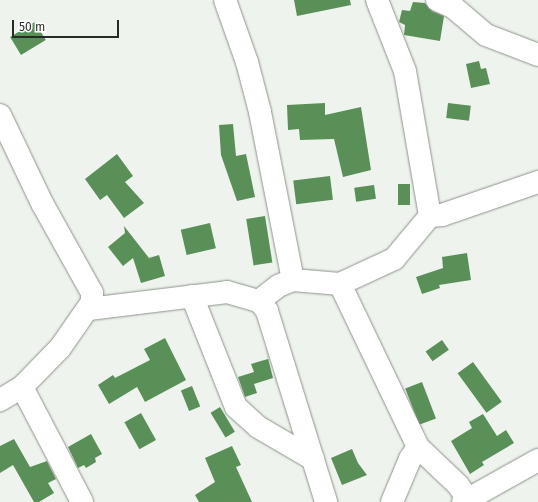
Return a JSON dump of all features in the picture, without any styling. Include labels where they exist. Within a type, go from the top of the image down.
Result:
[{"type":"street","points":[[225,0],[246,62],[260,112],[293,280]]},
{"type":"street","points":[[377,0],[405,71],[430,216]]},
{"type":"street","points":[[437,0],[453,7],[486,35],[538,55]]},
{"type":"street","points":[[0,115],[42,203],[92,293],[89,309],[60,348],[22,387],[0,400]]},
{"type":"street","points":[[258,301],[278,286],[293,280],[340,284],[394,259],[430,216],[442,215],[538,182]]},
{"type":"street","points":[[340,284],[418,447],[458,485],[465,500],[538,460]]},
{"type":"street","points":[[89,309],[227,292],[258,301],[267,311],[326,502]]},
{"type":"street","points":[[192,296],[236,407],[258,427],[313,459]]},
{"type":"street","points":[[22,387],[82,502]]},
{"type":"street","points":[[392,502],[410,459],[418,447]]},
{"type":"building","points":[[294,0],[350,0],[351,5],[297,16]]},
{"type":"building","points":[[413,2],[425,3],[432,11],[444,16],[440,41],[404,35],[405,25],[399,22],[402,10],[410,11]]},
{"type":"building","points":[[35,22],[46,40],[21,55],[10,37]]},
{"type":"building","points":[[479,61],[481,69],[486,68],[490,84],[471,88],[466,64]]},
{"type":"building","points":[[325,103],[325,115],[361,107],[371,170],[343,177],[334,139],[300,140],[299,129],[288,130],[287,105]]},
{"type":"building","points":[[448,103],[471,106],[469,121],[446,118]]},
{"type":"building","points":[[233,124],[236,156],[246,154],[255,197],[237,201],[221,155],[219,125]]},
{"type":"building","points":[[117,154],[133,176],[125,182],[144,203],[124,218],[107,195],[100,200],[85,179]]},
{"type":"building","points":[[330,176],[333,200],[296,204],[293,181]]},
{"type":"building","points":[[398,184],[410,184],[410,205],[398,205]]},
{"type":"building","points":[[374,185],[376,199],[356,202],[354,188]]},
{"type":"building","points":[[265,216],[272,262],[254,265],[246,219]]},
{"type":"building","points":[[210,223],[216,248],[187,255],[181,230]]},
{"type":"building","points":[[124,226],[149,258],[159,255],[165,276],[141,283],[133,258],[123,266],[108,247],[125,233]]},
{"type":"building","points":[[467,253],[471,280],[439,285],[440,288],[422,294],[416,277],[443,268],[442,257]]},
{"type":"building","points":[[165,338],[186,380],[145,402],[137,387],[109,404],[98,385],[113,375],[115,378],[150,360],[144,349]]},
{"type":"building","points":[[442,340],[449,350],[432,361],[426,351]]},
{"type":"building","points":[[265,346],[273,378],[254,384],[257,393],[245,397],[238,377],[254,372],[251,364],[268,359]]},
{"type":"building","points":[[473,362],[502,402],[486,413],[458,373]]},
{"type":"building","points":[[422,382],[436,418],[419,425],[405,388]]},
{"type":"building","points":[[192,386],[200,406],[189,411],[181,390]]},
{"type":"building","points":[[220,407],[235,432],[226,438],[211,413]]},
{"type":"building","points":[[141,413],[156,440],[139,449],[124,422]]},
{"type":"building","points":[[483,414],[497,436],[506,430],[514,443],[482,462],[484,465],[470,474],[451,441],[472,428],[469,422]]},
{"type":"building","points":[[91,434],[102,454],[95,458],[96,462],[86,468],[84,465],[78,468],[68,447]]},
{"type":"building","points":[[14,439],[30,467],[47,461],[56,479],[48,483],[54,493],[39,502],[34,502],[13,465],[0,473],[0,446]]},
{"type":"building","points":[[232,446],[241,465],[236,467],[252,502],[199,502],[195,495],[215,482],[205,458]]},
{"type":"building","points":[[352,449],[358,463],[367,475],[342,485],[331,458]]}]
